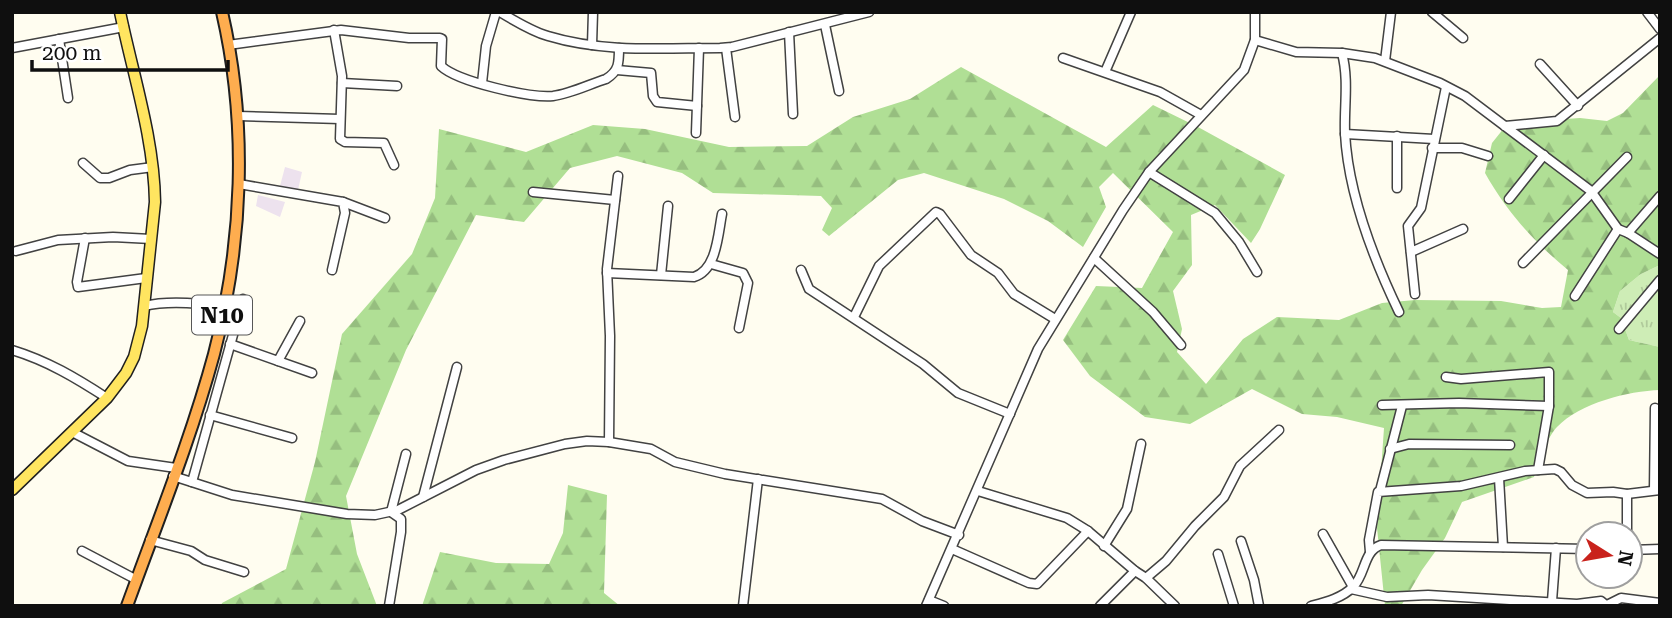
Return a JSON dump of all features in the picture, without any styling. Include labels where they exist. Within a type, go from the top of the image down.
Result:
[{"type":"highway","name":"N10","points":[[127,606],[204,387],[224,307],[233,257],[239,184],[238,116],[222,12]]},
{"type":"main road","points":[[12,490],[74,433],[107,398],[126,373],[139,342],[155,202],[153,167],[120,12]]},
{"type":"street","points":[[482,83],[486,46],[498,12],[547,36],[619,48],[726,48],[869,12]]},
{"type":"street","points":[[592,45],[593,12]]},
{"type":"street","points":[[1105,72],[1131,12]]},
{"type":"street","points":[[944,606],[928,603],[1038,349],[1149,172],[1244,70],[1255,40],[1255,12]]},
{"type":"street","points":[[1385,61],[1391,12]]},
{"type":"street","points":[[1432,12],[1463,38]]},
{"type":"street","points":[[1647,12],[1660,29]]},
{"type":"street","points":[[825,25],[839,91]]},
{"type":"street","points":[[12,48],[124,27]]},
{"type":"street","points":[[228,46],[334,30],[442,39],[442,66],[460,77],[511,91],[552,96],[606,79],[617,70],[651,73],[653,96],[657,102],[697,106]]},
{"type":"street","points":[[334,30],[342,83],[342,141],[384,143],[394,165]]},
{"type":"street","points":[[789,32],[793,114]]},
{"type":"street","points":[[1505,126],[1557,121],[1660,38]]},
{"type":"street","points":[[59,39],[68,98]]},
{"type":"street","points":[[1255,40],[1296,52],[1342,53],[1385,61],[1475,102],[1591,191],[1618,229],[1660,254]]},
{"type":"street","points":[[617,70],[619,48]]},
{"type":"street","points":[[696,133],[699,48]]},
{"type":"street","points":[[726,48],[735,117]]},
{"type":"street","points":[[1342,53],[1346,76],[1345,134],[1358,208],[1399,312]]},
{"type":"street","points":[[1063,58],[1160,92],[1201,115]]},
{"type":"street","points":[[1540,64],[1578,106]]},
{"type":"street","points":[[342,83],[397,86]]},
{"type":"street","points":[[1415,294],[1408,226],[1421,208],[1446,87]]},
{"type":"street","points":[[238,116],[341,118]]},
{"type":"street","points":[[1345,134],[1397,136],[1462,148],[1488,156]]},
{"type":"street","points":[[1397,136],[1397,188]]},
{"type":"street","points":[[1509,199],[1544,156]]},
{"type":"street","points":[[1523,263],[1627,157]]},
{"type":"street","points":[[83,163],[100,177],[109,178],[130,170],[153,167]]},
{"type":"street","points":[[1149,172],[1215,213],[1239,242],[1257,272]]},
{"type":"street","points":[[609,442],[610,336],[607,273],[618,176]]},
{"type":"street","points":[[239,184],[343,202],[385,218]]},
{"type":"street","points":[[533,192],[615,200]]},
{"type":"street","points":[[1628,233],[1660,196]]},
{"type":"street","points":[[332,270],[345,213],[343,202]]},
{"type":"street","points":[[661,275],[668,206]]},
{"type":"street","points":[[854,317],[879,266],[936,212],[971,255],[998,273],[1014,294],[1055,319]]},
{"type":"street","points":[[607,273],[694,277],[702,275],[711,264],[722,214]]},
{"type":"street","points":[[1411,252],[1463,229]]},
{"type":"street","points":[[1575,296],[1618,229]]},
{"type":"street","points":[[85,238],[78,287],[146,278]]},
{"type":"street","points":[[16,251],[58,240],[150,239]]},
{"type":"street","points":[[1094,258],[1153,312],[1181,345]]},
{"type":"street","points":[[711,264],[743,272],[746,276],[748,283],[739,328]]},
{"type":"street","points":[[801,270],[809,289],[923,364],[958,393],[1010,414]]},
{"type":"street","points":[[1619,330],[1660,280]]},
{"type":"street","points":[[192,482],[243,299]]},
{"type":"street","points":[[144,306],[204,304],[224,307]]},
{"type":"street","points":[[278,361],[300,321]]},
{"type":"street","points":[[230,344],[312,373]]},
{"type":"street","points":[[12,350],[42,359],[107,398]]},
{"type":"street","points":[[423,497],[457,367]]},
{"type":"street","points":[[1446,377],[1461,379],[1549,372],[1549,406],[1538,470]]},
{"type":"street","points":[[1382,405],[1459,403],[1549,406]]},
{"type":"street","points":[[1311,606],[1331,600],[1352,588],[1362,575],[1370,552],[1369,540],[1376,495],[1380,491],[1402,406]]},
{"type":"street","points":[[1380,491],[1461,486],[1538,470],[1559,470],[1572,485],[1587,494],[1627,494],[1657,490],[1655,408]]},
{"type":"street","points":[[210,415],[292,438]]},
{"type":"street","points":[[1146,578],[1167,561],[1195,526],[1224,497],[1240,466],[1279,430]]},
{"type":"street","points":[[74,433],[128,461],[174,472],[192,482],[232,495],[347,514],[375,515],[398,510],[475,470],[503,460],[565,444],[609,442],[645,447],[675,462],[726,474],[881,499],[922,521],[958,535]]},
{"type":"street","points":[[1104,546],[1127,509],[1141,444]]},
{"type":"street","points":[[1390,449],[1409,444],[1510,445]]},
{"type":"street","points":[[391,512],[406,454]]},
{"type":"street","points":[[1499,478],[1503,547]]},
{"type":"street","points":[[743,606],[758,479]]},
{"type":"street","points":[[978,491],[1067,518],[1088,531],[1146,578],[1175,606]]},
{"type":"street","points":[[1627,494],[1627,520]]},
{"type":"street","points":[[389,606],[401,532],[401,519],[391,512]]},
{"type":"street","points":[[952,549],[1029,583],[1037,584],[1088,531]]},
{"type":"street","points":[[1322,534],[1352,588],[1387,597],[1428,595],[1577,604],[1601,601],[1606,606],[1622,598],[1660,603]]},
{"type":"street","points":[[150,540],[191,551],[205,560],[244,572]]},
{"type":"street","points":[[1241,541],[1254,580],[1259,606]]},
{"type":"street","points":[[1370,552],[1381,545],[1574,549]]},
{"type":"street","points":[[1552,601],[1556,548]]},
{"type":"street","points":[[82,551],[137,580]]},
{"type":"street","points":[[1217,554],[1234,606]]},
{"type":"street","points":[[1100,606],[1135,571]]},
{"type":"shaded area","points":[[285,167],[302,172],[298,190],[280,186]]},
{"type":"shaded area","points":[[258,195],[285,202],[280,217],[256,206]]},
{"type":"green space","points":[[961,67],[1106,147],[1153,105],[1285,175],[1251,243],[1215,205],[1191,215],[1192,265],[1173,291],[1182,329],[1177,352],[1206,384],[1243,339],[1277,317],[1339,320],[1382,303],[1415,300],[1501,301],[1542,308],[1561,307],[1568,270],[1522,226],[1493,187],[1485,173],[1492,143],[1508,123],[1580,118],[1607,121],[1623,113],[1660,75],[1660,265],[1641,274],[1620,291],[1613,312],[1621,318],[1629,340],[1660,347],[1660,390],[1605,400],[1578,411],[1567,419],[1550,437],[1534,477],[1462,502],[1445,538],[1401,606],[1385,606],[1377,528],[1384,428],[1337,417],[1302,414],[1252,389],[1190,424],[1145,417],[1090,376],[1063,340],[1096,286],[1142,288],[1173,232],[1113,173],[1099,187],[1106,207],[1083,247],[1048,221],[1004,199],[924,173],[898,180],[829,236],[822,230],[832,208],[821,196],[713,193],[682,173],[617,156],[570,168],[524,222],[476,215],[406,350],[346,496],[357,554],[377,606],[221,606],[222,603],[286,569],[315,462],[342,334],[412,254],[435,198],[439,129],[526,152],[593,125],[645,129],[729,147],[807,146],[853,117],[910,99]]},
{"type":"green space","points":[[1660,265],[1660,347],[1629,340],[1621,318],[1613,312],[1620,291],[1641,274]]},
{"type":"green space","points":[[568,485],[607,495],[604,593],[620,606],[422,606],[440,552],[496,563],[549,564],[563,533]]}]
